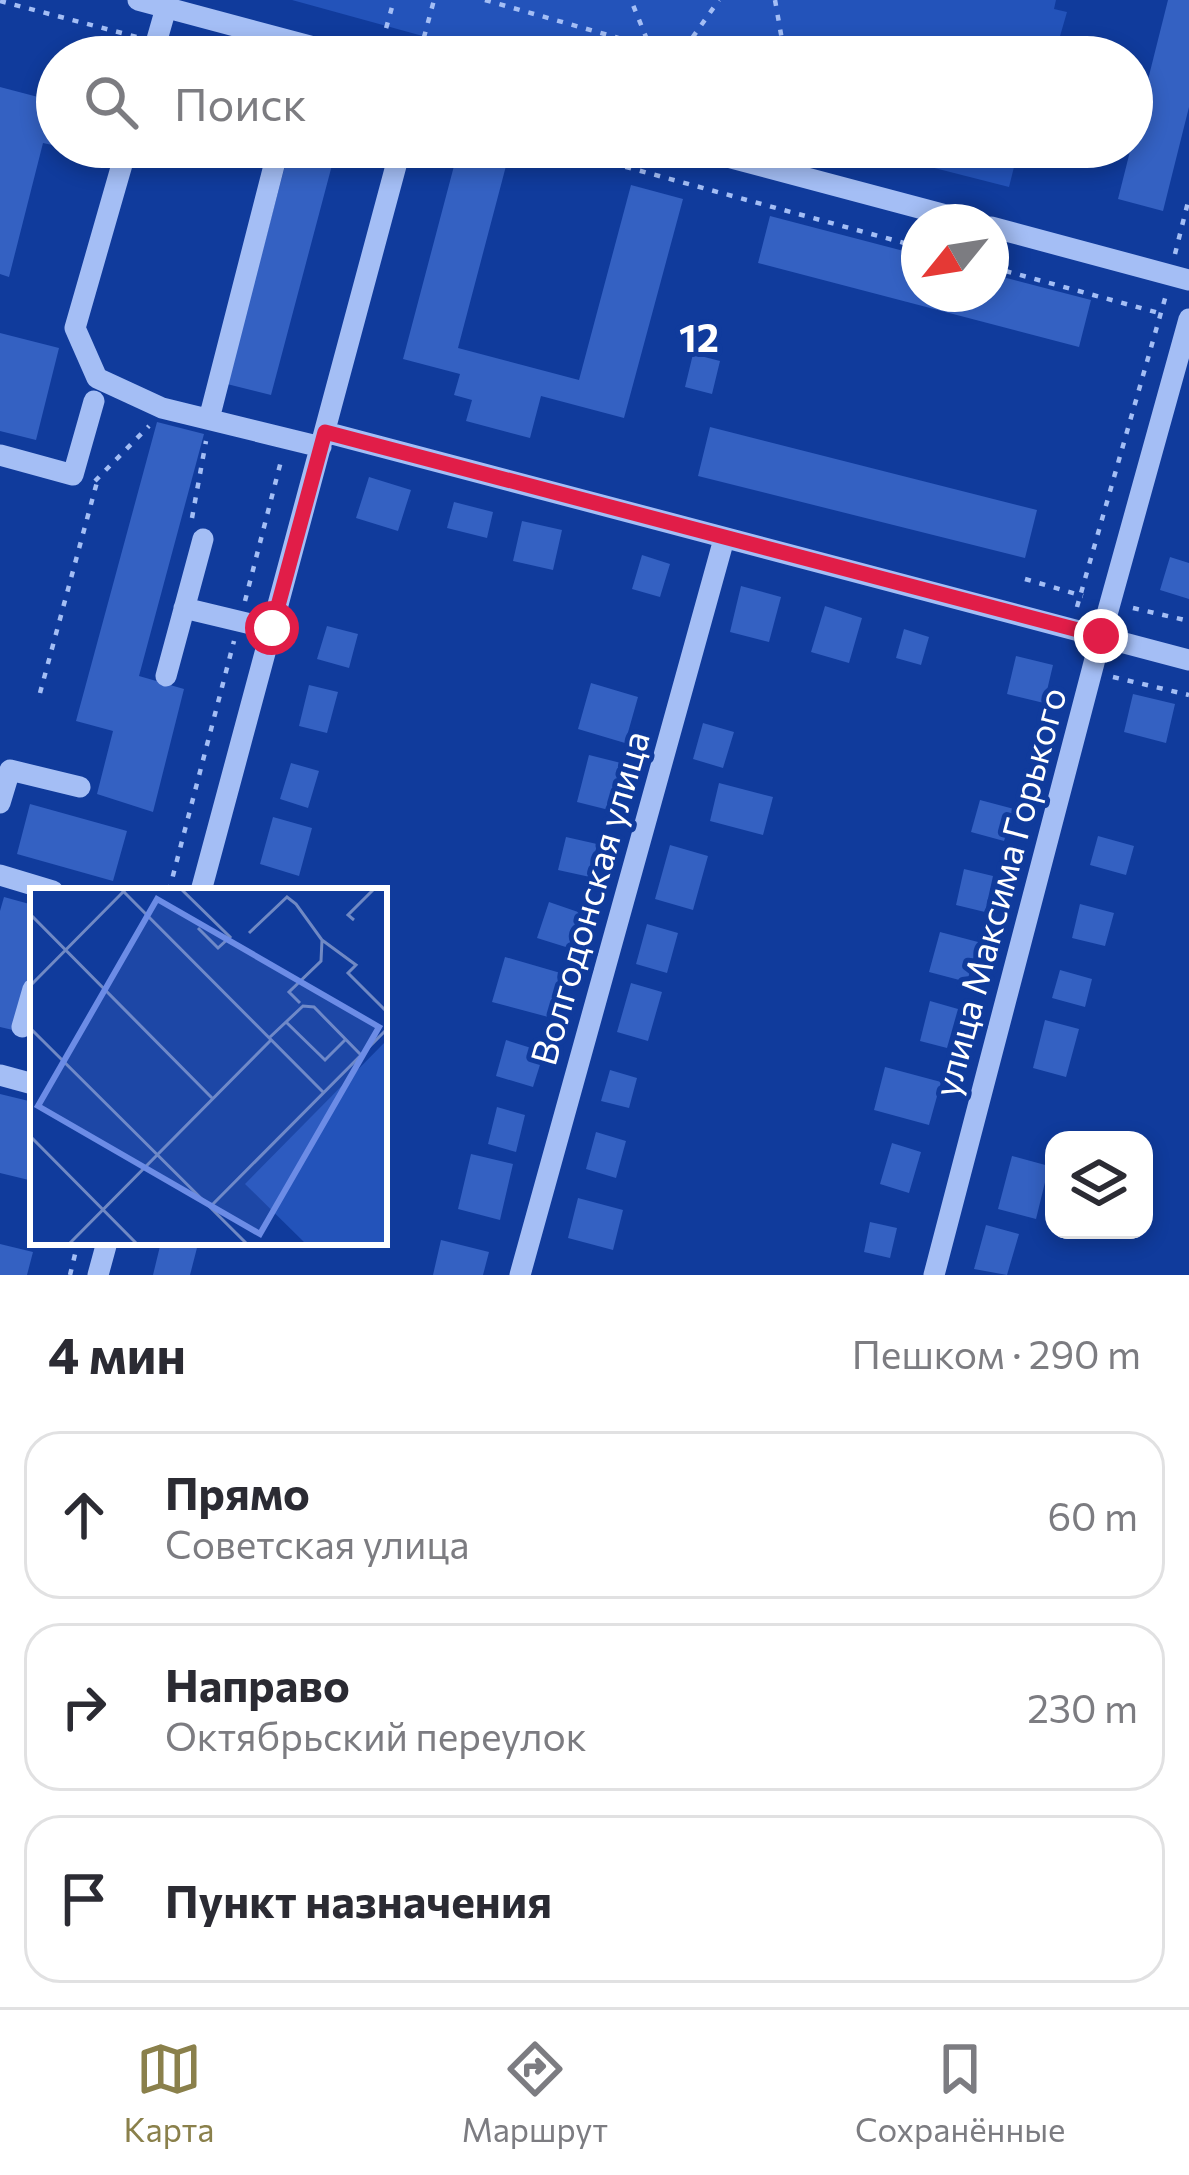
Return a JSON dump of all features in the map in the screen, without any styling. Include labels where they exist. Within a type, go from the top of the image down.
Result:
[{"type":"street","points":[[138,0],[272,36]]},
{"type":"street","points":[[158,36],[166,8]]},
{"type":"street","points":[[121,168],[75,328],[97,378],[162,408],[208,426],[287,439],[323,439],[1189,660]]},
{"type":"street","points":[[208,426],[273,168]]},
{"type":"street","points":[[202,888],[395,168]]},
{"type":"street","points":[[769,168],[904,204]]},
{"type":"street","points":[[1009,232],[1189,280]]},
{"type":"street","name":"улица Максима Горького","points":[[934,1275],[1189,319]]},
{"type":"street","points":[[0,455],[73,475],[94,401]]},
{"type":"street","name":"Волгодонская улица","points":[[520,1275],[724,539]]},
{"type":"street","points":[[166,676],[201,544]]},
{"type":"street","points":[[184,608],[272,628]]},
{"type":"street","points":[[0,803],[10,770],[80,787]]},
{"type":"street","points":[[0,875],[43,888]]},
{"type":"street","points":[[22,1027],[30,999]]},
{"type":"street","points":[[0,1075],[30,1083]]},
{"type":"street","points":[[98,1275],[106,1245]]},
{"type":"path","points":[[384,36],[394,0]]},
{"type":"path","points":[[424,36],[434,0]]},
{"type":"path","points":[[485,0],[611,36]]},
{"type":"path","points":[[631,0],[646,36]]},
{"type":"path","points":[[693,36],[718,0]]},
{"type":"path","points":[[775,0],[781,36]]},
{"type":"path","points":[[0,1],[110,36]]},
{"type":"path","points":[[629,168],[901,243]]},
{"type":"path","points":[[1009,272],[1160,314]]},
{"type":"path","points":[[40,693],[98,482],[155,419]]},
{"type":"path","points":[[201,544],[190,529],[208,426]]},
{"type":"path","points":[[170,888],[287,439]]},
{"type":"path","points":[[73,475],[98,482]]},
{"type":"path","points":[[1025,579],[1134,607]]},
{"type":"path","points":[[1114,677],[1189,695]]},
{"type":"path","points":[[70,1275],[78,1245]]},
{"type":"shaded area","points":[[292,0],[1056,0],[1054,9],[1067,12],[1060,36],[423,36]]},
{"type":"shaded area","points":[[934,168],[1014,168],[1009,187]]},
{"type":"building","points":[[1168,0],[1189,0],[1189,107],[1163,211],[1118,199],[1126,168],[1153,168],[1153,60]]},
{"type":"building","points":[[0,87],[36,96],[37,168],[9,277],[0,274]]},
{"type":"building","points":[[284,168],[331,168],[271,395],[227,384]]},
{"type":"building","points":[[453,168],[505,168],[458,348],[579,380],[631,185],[683,199],[624,418],[541,396],[530,438],[466,421],[472,400],[454,395],[460,374],[403,359]]},
{"type":"building","points":[[770,216],[901,250],[901,300],[758,263]]},
{"type":"building","points":[[1009,279],[1091,300],[1079,347],[945,312],[1009,312]]},
{"type":"building","points":[[0,333],[59,348],[36,440],[0,431]]},
{"type":"building","points":[[693,354],[720,361],[712,394],[685,387]]},
{"type":"building","points":[[157,422],[204,434],[139,676],[184,689],[153,812],[97,794],[113,731],[76,721]]},
{"type":"building","points":[[710,427],[1037,510],[1025,558],[698,476]]},
{"type":"building","points":[[369,477],[411,490],[398,531],[356,518]]},
{"type":"building","points":[[454,502],[493,512],[487,538],[447,528]]},
{"type":"building","points":[[522,521],[562,530],[553,570],[513,561]]},
{"type":"building","points":[[642,555],[670,564],[660,597],[632,589]]},
{"type":"building","points":[[1170,557],[1189,563],[1189,599],[1160,590]]},
{"type":"building","points":[[741,586],[781,597],[769,642],[730,632]]},
{"type":"building","points":[[825,606],[862,618],[849,663],[811,652]]},
{"type":"building","points":[[327,626],[358,634],[349,668],[317,659]]},
{"type":"building","points":[[904,629],[929,637],[921,665],[896,658]]},
{"type":"building","points":[[1016,656],[1053,665],[1044,703],[1007,694]]},
{"type":"building","points":[[591,683],[638,697],[625,743],[578,729]]},
{"type":"building","points":[[309,685],[338,692],[327,733],[299,726]]},
{"type":"building","points":[[1133,694],[1175,704],[1166,743],[1124,732]]},
{"type":"building","points":[[703,723],[734,732],[723,768],[693,759]]},
{"type":"building","points":[[589,755],[621,763],[609,810],[577,802]]},
{"type":"building","points":[[291,763],[319,771],[308,808],[280,799]]},
{"type":"building","points":[[719,783],[773,797],[763,835],[710,821]]},
{"type":"building","points":[[980,800],[1014,809],[1004,841],[971,832]]},
{"type":"building","points":[[30,804],[127,831],[113,881],[17,854]]},
{"type":"building","points":[[273,817],[312,828],[299,876],[260,864]]},
{"type":"building","points":[[1098,836],[1134,846],[1126,875],[1090,865]]},
{"type":"building","points":[[566,837],[597,844],[590,877],[558,870]]},
{"type":"building","points":[[670,845],[708,856],[693,910],[655,899]]},
{"type":"building","points":[[964,869],[993,876],[985,912],[956,905]]},
{"type":"building","points":[[4,897],[30,904],[30,969],[13,1030],[0,1027]]},
{"type":"building","points":[[549,902],[581,913],[569,948],[537,938]]},
{"type":"building","points":[[1080,904],[1114,913],[1105,946],[1072,938]]},
{"type":"building","points":[[647,924],[678,933],[667,973],[636,964]]},
{"type":"building","points":[[940,932],[978,942],[967,982],[929,972]]},
{"type":"building","points":[[505,957],[564,974],[552,1018],[492,1002]]},
{"type":"building","points":[[1060,970],[1092,979],[1085,1007],[1052,998]]},
{"type":"building","points":[[631,983],[662,992],[648,1041],[617,1032]]},
{"type":"building","points":[[930,1001],[958,1009],[947,1048],[920,1041]]},
{"type":"building","points":[[1045,1020],[1079,1029],[1066,1077],[1033,1068]]},
{"type":"building","points":[[506,1040],[544,1052],[533,1087],[496,1076]]},
{"type":"building","points":[[885,1067],[941,1082],[929,1125],[874,1110]]},
{"type":"building","points":[[610,1070],[637,1078],[629,1108],[601,1101]]},
{"type":"building","points":[[0,1094],[30,1101],[30,1180],[0,1173]]},
{"type":"building","points":[[497,1107],[525,1115],[516,1152],[488,1144]]},
{"type":"building","points":[[596,1132],[626,1141],[616,1178],[586,1169]]},
{"type":"building","points":[[892,1143],[921,1152],[909,1193],[880,1184]]},
{"type":"building","points":[[471,1154],[513,1164],[500,1220],[458,1209]]},
{"type":"building","points":[[1012,1156],[1045,1165],[1036,1219],[998,1209]]},
{"type":"building","points":[[578,1198],[623,1210],[613,1250],[568,1238]]},
{"type":"building","points":[[870,1222],[897,1228],[890,1258],[864,1252]]},
{"type":"building","points":[[986,1225],[1019,1234],[1007,1275],[974,1269]]},
{"type":"building","points":[[441,1240],[489,1252],[483,1275],[433,1275]]},
{"type":"building","points":[[0,1244],[33,1252],[27,1275],[0,1275]]},
{"type":"building","points":[[160,1245],[198,1245],[190,1275],[153,1275]]},
{"type":"district","name":"12","points":[[699,338]]},
{"type":"route","points":[[272,628],[325,432],[1101,636]]}]
